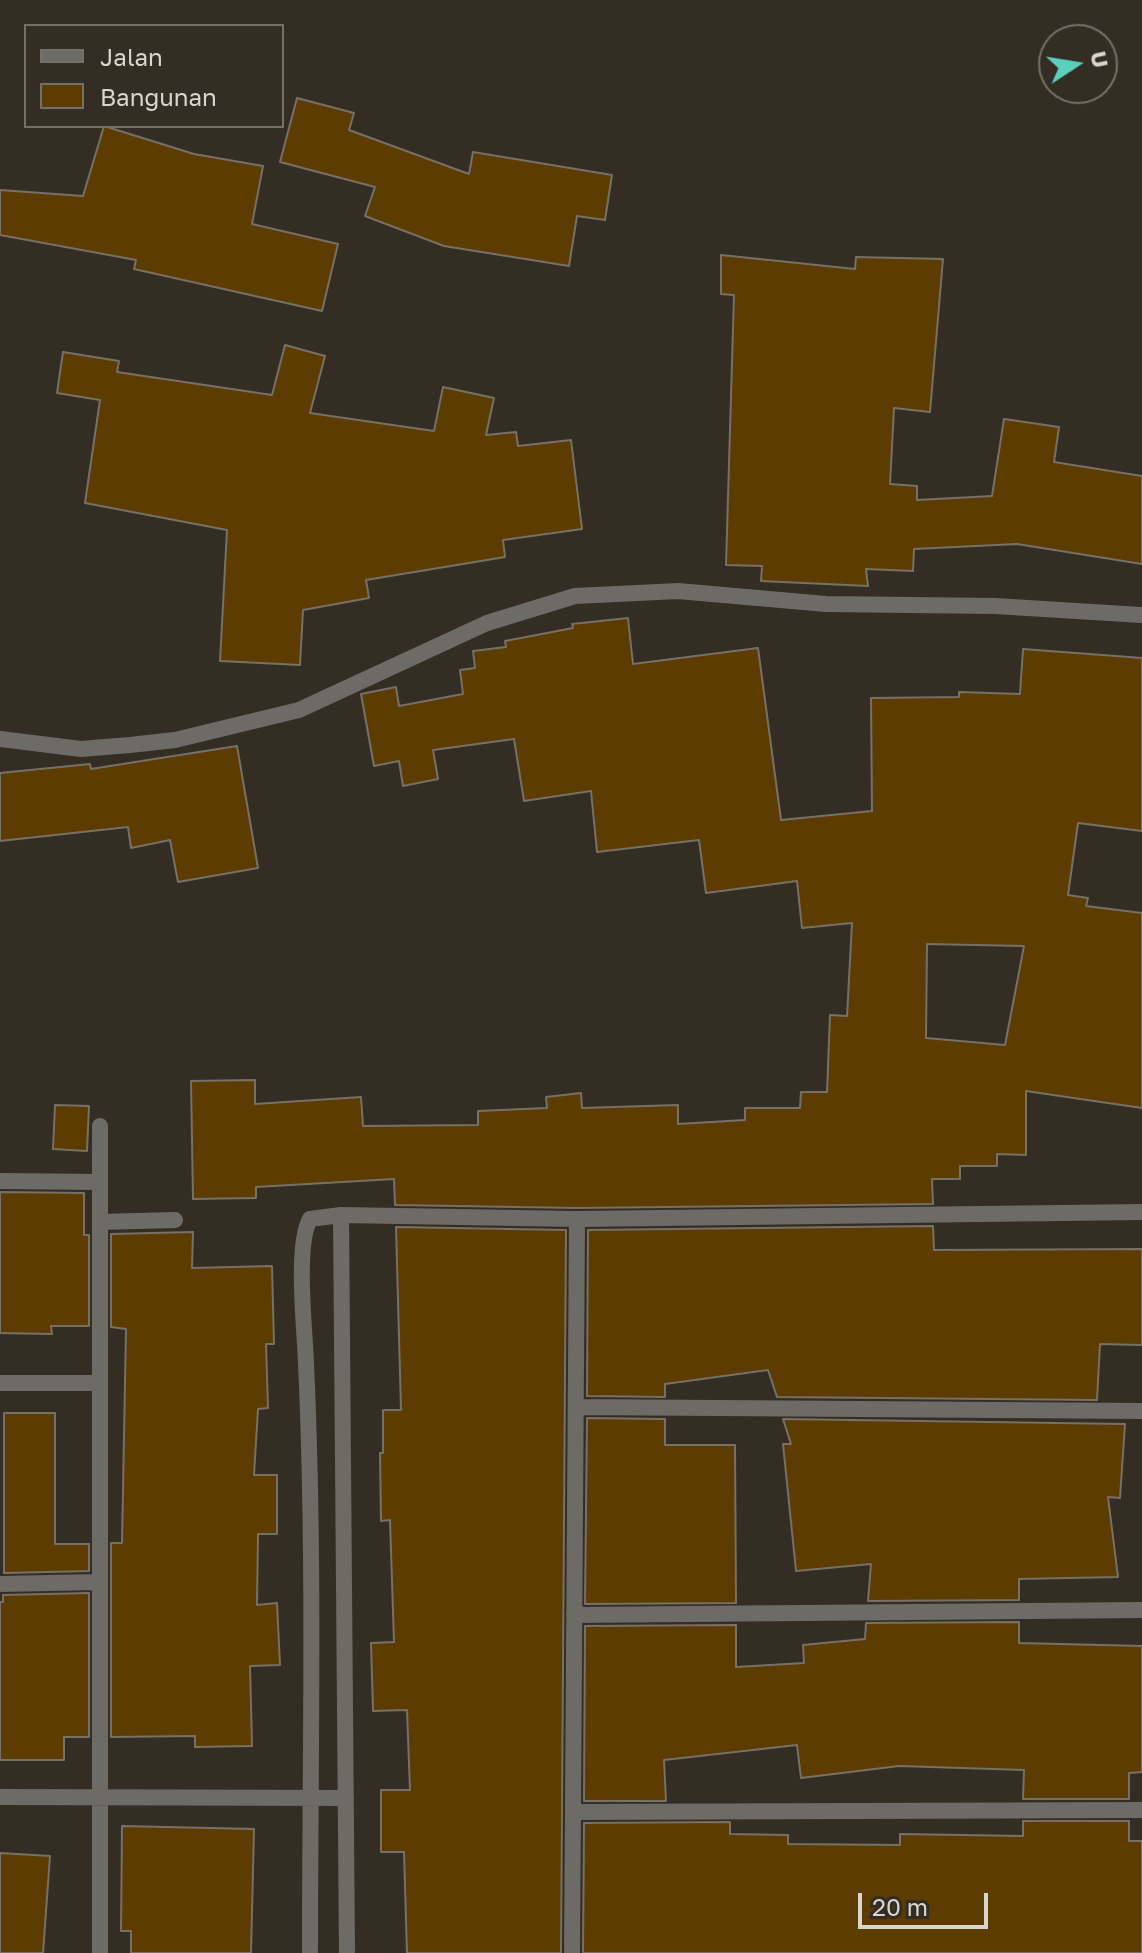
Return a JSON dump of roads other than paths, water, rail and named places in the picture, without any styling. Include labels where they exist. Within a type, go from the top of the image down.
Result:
[{"type":"street","points":[[0,739],[81,749],[130,745],[175,740],[299,710],[487,623],[575,596],[678,591],[826,604],[995,606],[1142,615]]},
{"type":"street","points":[[100,1126],[100,1953]]},
{"type":"street","points":[[0,1181],[100,1182]]},
{"type":"street","points":[[310,1953],[309,1420],[304,1230],[310,1219],[341,1215],[577,1219],[1142,1212]]},
{"type":"street","points":[[341,1215],[347,1953]]},
{"type":"street","points":[[572,1953],[577,1219]]},
{"type":"street","points":[[100,1222],[175,1220]]},
{"type":"street","points":[[0,1383],[100,1383]]},
{"type":"street","points":[[576,1407],[1142,1411]]},
{"type":"street","points":[[0,1584],[100,1582]]},
{"type":"street","points":[[574,1615],[1142,1610]]},
{"type":"street","points":[[0,1797],[346,1798]]},
{"type":"street","points":[[573,1812],[1142,1810]]}]
